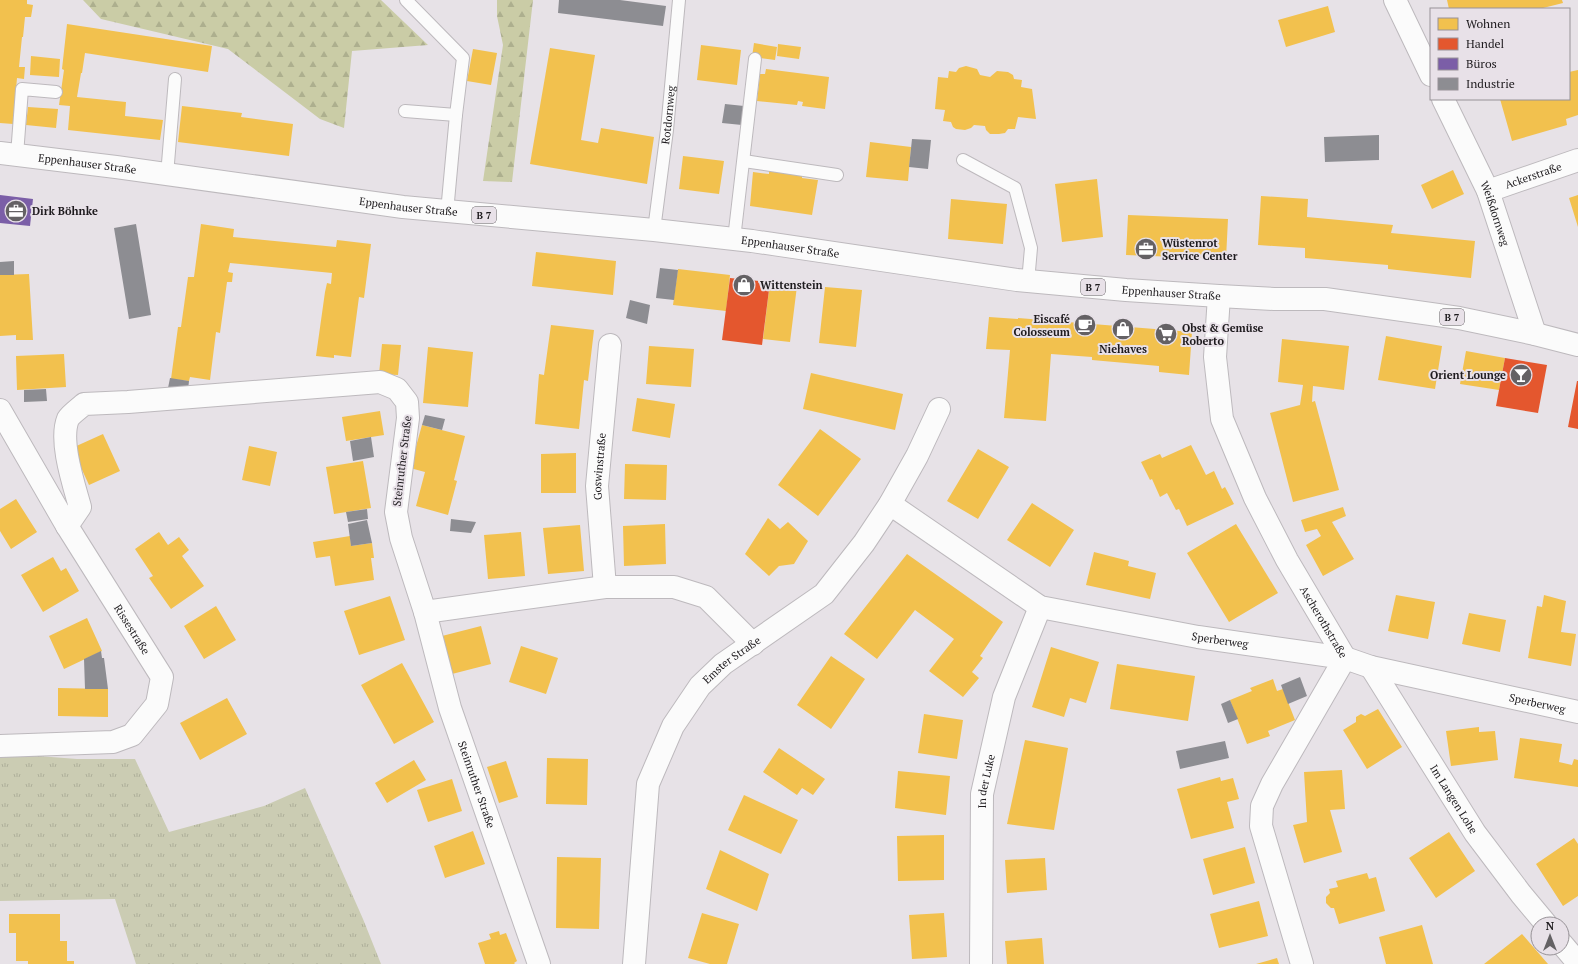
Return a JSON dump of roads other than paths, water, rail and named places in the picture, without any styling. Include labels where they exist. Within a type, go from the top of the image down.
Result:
[{"type":"street","points":[[1395,0],[1430,73]]},
{"type":"street","name":"Weißdornweg","points":[[1443,100],[1488,191],[1536,334]]},
{"type":"street","name":"Eppenhauser Straße","points":[[8,154],[403,207],[654,230],[734,239],[1028,282],[1218,296],[1274,299],[1325,299],[1459,318],[1536,334],[1578,345]]},
{"type":"street","name":"Ackerstraße","points":[[1488,191],[1578,160]]},
{"type":"street","name":"Ascherothstraße","points":[[1218,296],[1215,357],[1222,419],[1255,498],[1283,553],[1345,658],[1272,784],[1262,806],[1261,826],[1302,964]]},
{"type":"street","name":"Goswinstraße","points":[[605,588],[597,486],[610,346]]},
{"type":"street","name":"Steinruther Straße","points":[[67,526],[80,507],[70,468],[65,440],[68,418],[84,404],[135,402],[380,382],[397,389],[407,402],[408,418],[396,512],[401,538],[425,612],[450,708],[539,964]]},
{"type":"street","name":"Emster Straße","points":[[634,964],[648,784],[673,726],[700,686],[723,664],[824,594],[864,543],[890,504],[917,456],[939,409]]},
{"type":"street","name":"Rissestraße","points":[[0,410],[67,526],[162,678],[157,704],[132,735],[113,742],[0,746]]},
{"type":"street","name":"Sperberweg","points":[[890,504],[1040,607],[1198,638],[1345,658],[1371,667],[1578,712]]},
{"type":"street","points":[[425,612],[605,588],[674,587],[706,597],[753,644]]},
{"type":"street","name":"In der Luke","points":[[981,964],[982,794],[1004,697],[1040,607]]},
{"type":"street","name":"Im Langen Lohe","points":[[1371,667],[1474,833],[1539,916]]},
{"type":"street","points":[[1570,954],[1578,963]]},
{"type":"lane","points":[[406,0],[464,58],[456,115],[447,212]]},
{"type":"lane","name":"Rotdornweg","points":[[654,230],[668,130],[679,0]]},
{"type":"lane","points":[[734,239],[755,59]]},
{"type":"lane","points":[[167,175],[175,79]]},
{"type":"lane","points":[[8,154],[22,89],[56,92]]},
{"type":"lane","points":[[405,111],[456,115]]},
{"type":"lane","points":[[963,160],[1016,188],[1031,248],[1028,282]]},
{"type":"lane","points":[[744,161],[838,175]]},
{"type":"place","name":"Dirk Böhnke","points":[[16,211]]},
{"type":"place","name":"Wüstenrot Service Center","points":[[1146,249]]},
{"type":"place","name":"Wittenstein","points":[[744,285]]},
{"type":"place","name":"Eiscafé Colosseum","points":[[1085,325]]},
{"type":"place","name":"Niehaves","points":[[1123,329]]},
{"type":"place","name":"Obst & Gemüse Roberto","points":[[1166,334]]},
{"type":"place","name":"Orient Lounge","points":[[1521,375]]}]
